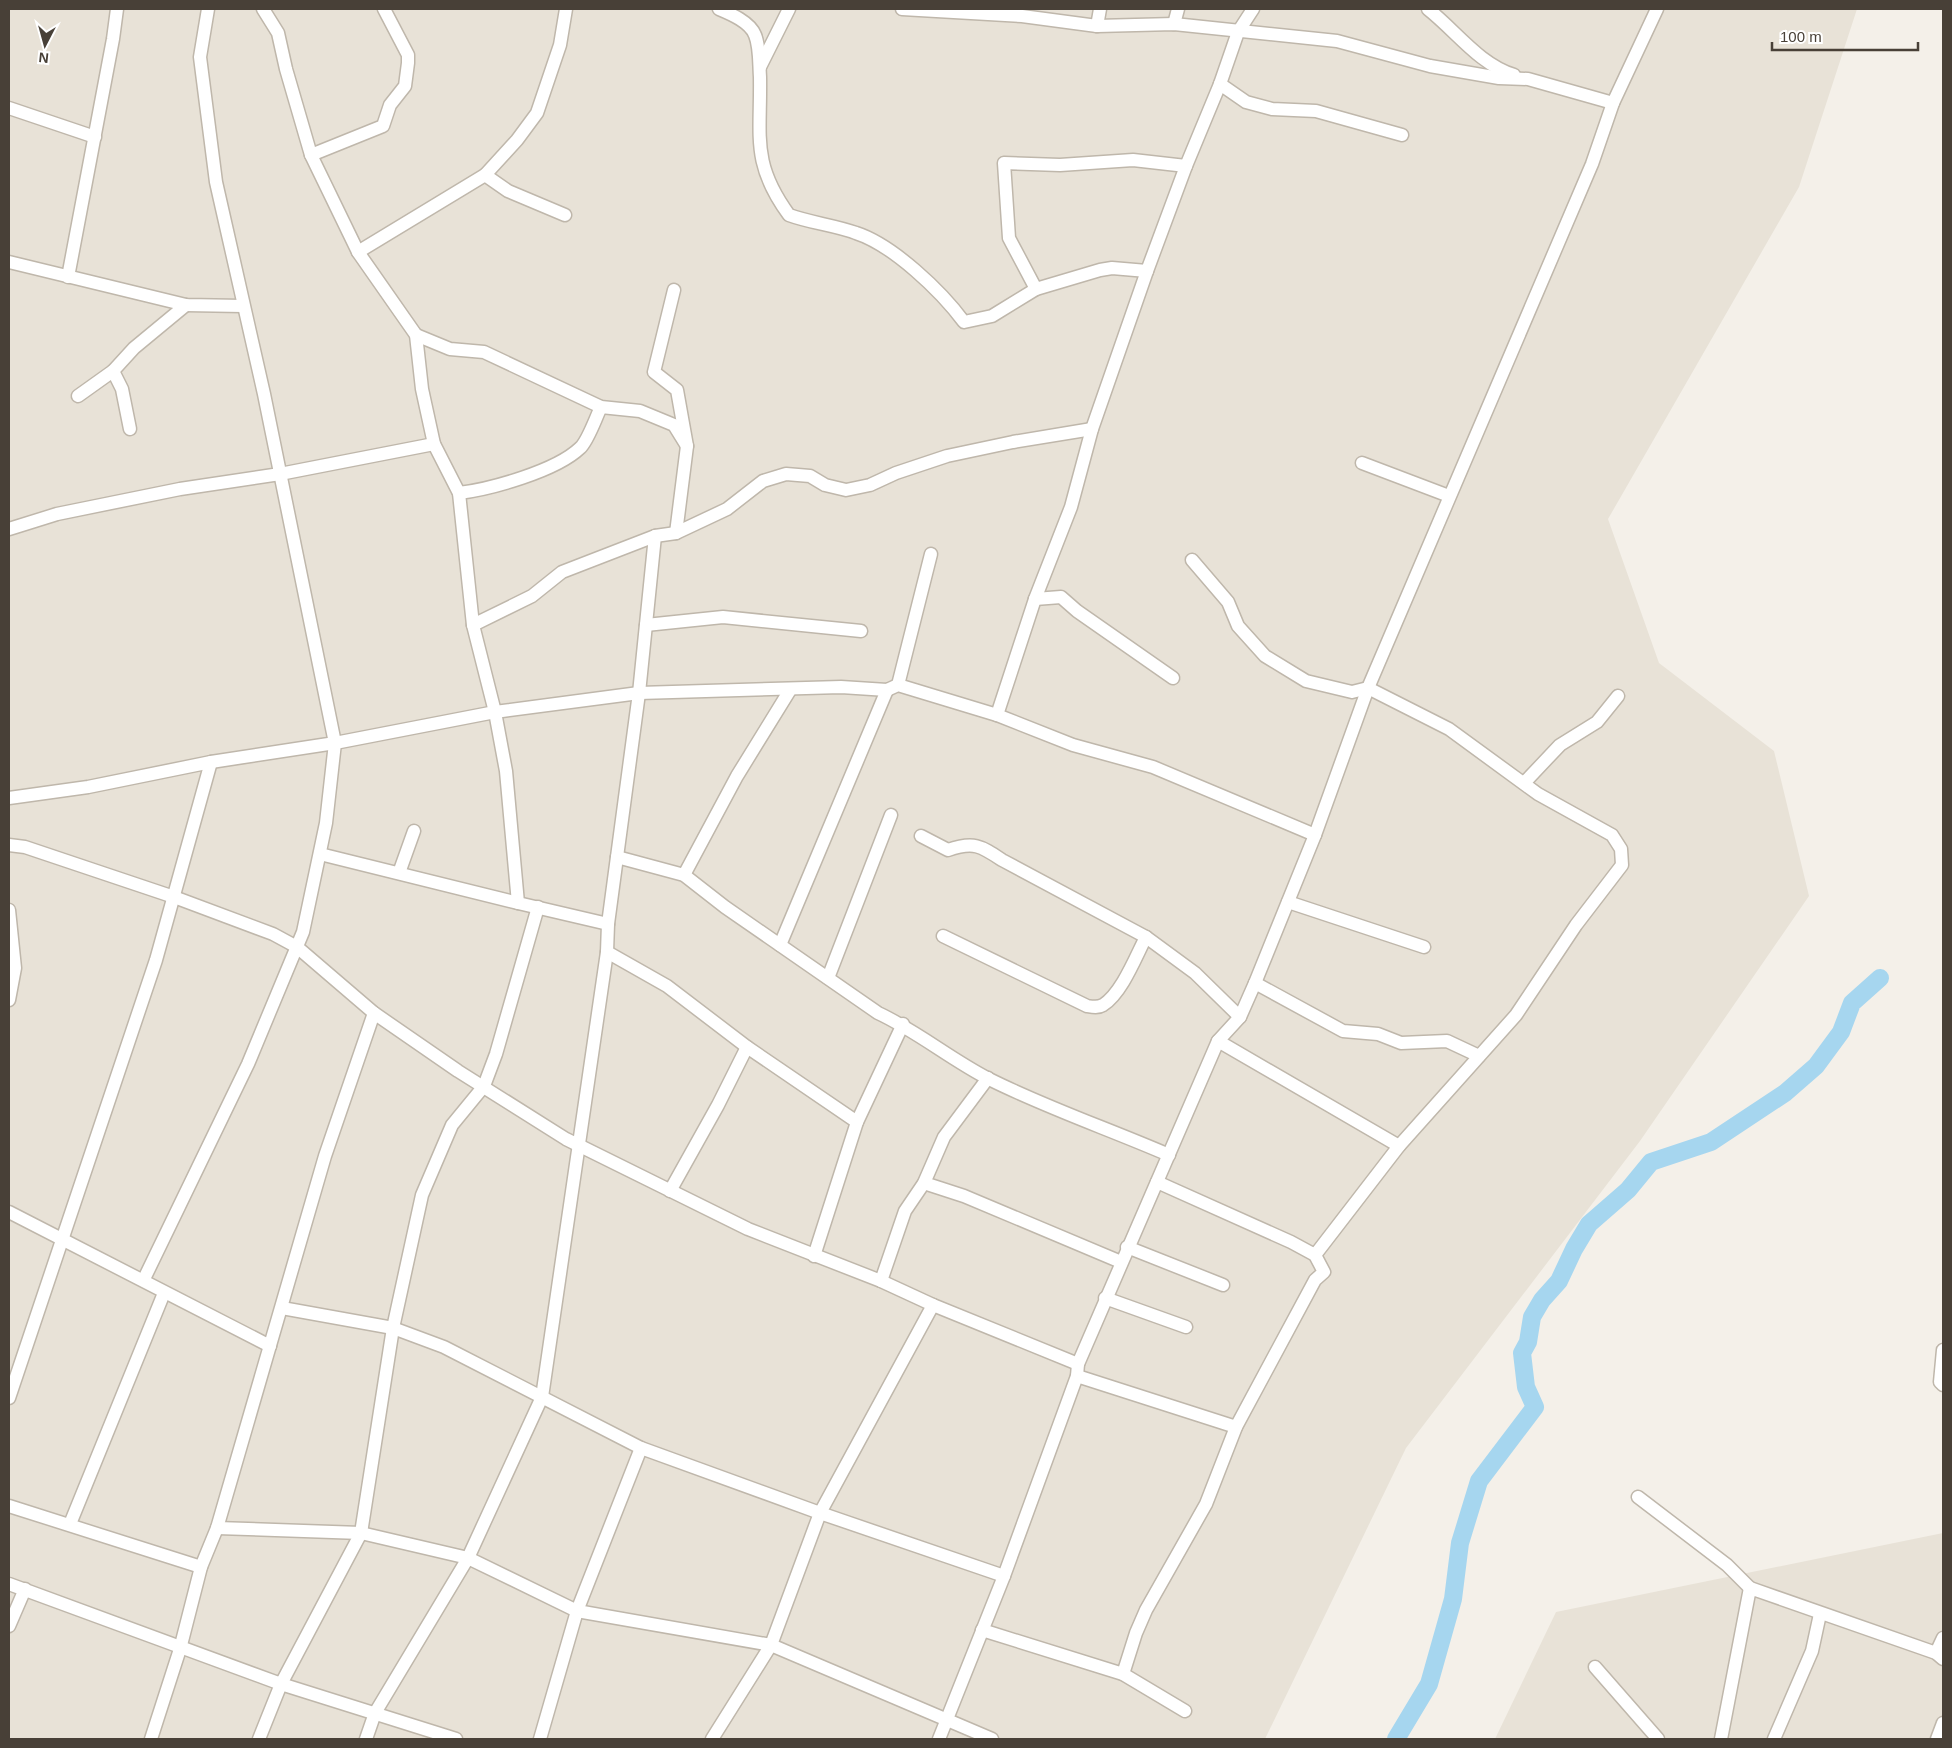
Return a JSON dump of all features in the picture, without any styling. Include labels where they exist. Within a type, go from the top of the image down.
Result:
[{"type":"street","points":[[68,277],[117,9]]},
{"type":"street","points":[[144,1279],[248,1064],[303,932],[320,854],[335,743],[280,474],[216,182],[200,57],[208,9]]},
{"type":"street","points":[[263,9],[278,33],[286,69],[311,155],[358,252],[416,335],[422,389],[434,444],[458,493],[473,625],[495,712],[506,771],[518,903]]},
{"type":"street","points":[[311,155],[383,126],[390,105],[405,86],[408,55],[384,9]]},
{"type":"street","points":[[358,252],[485,175],[517,140],[537,113],[560,45],[566,9]]},
{"type":"street","points":[[719,9],[740,18],[755,34],[760,67],[759,125],[761,162],[770,185],[789,215],[858,233],[887,250],[945,298],[964,322],[992,316],[1036,289],[1112,268],[1147,271]]},
{"type":"street","points":[[760,67],[789,9]]},
{"type":"street","points":[[902,9],[1022,16],[1097,26],[1174,24],[1337,41],[1430,66],[1499,78],[1528,80]]},
{"type":"street","points":[[1097,26],[1100,9]]},
{"type":"street","points":[[1174,24],[1178,9]]},
{"type":"street","points":[[997,715],[1035,598],[1071,507],[1092,429],[1147,271],[1186,166],[1220,84],[1238,32],[1253,9]]},
{"type":"street","points":[[1428,9],[1466,42],[1484,61],[1504,72],[1613,103]]},
{"type":"street","points":[[939,1739],[1004,1576],[1077,1370],[1105,1298],[1218,1041],[1240,1017],[1255,983],[1315,835],[1368,688],[1592,164],[1613,103],[1657,9]]},
{"type":"street","points":[[1220,84],[1246,102],[1272,109],[1316,111],[1402,135]]},
{"type":"street","points":[[9,108],[95,137]]},
{"type":"street","points":[[1036,289],[1009,238],[1004,163],[1060,165],[1133,160],[1186,166]]},
{"type":"street","points":[[485,175],[508,191],[565,215]]},
{"type":"street","points":[[9,262],[186,304],[244,306]]},
{"type":"street","points":[[674,290],[654,372],[677,390],[687,446],[676,533]]},
{"type":"street","points":[[78,396],[112,371],[134,348],[186,304]]},
{"type":"street","points":[[416,335],[450,349],[484,352],[601,407],[640,411],[674,425],[687,446]]},
{"type":"street","points":[[112,371],[122,390],[130,429]]},
{"type":"street","points":[[458,493],[479,491],[519,478],[567,457],[581,448],[601,407]]},
{"type":"street","points":[[473,625],[532,596],[562,572],[655,536],[676,533],[727,509],[763,480],[786,474],[810,476],[825,485],[846,490],[870,485],[896,473],[947,456],[1013,442],[1092,429]]},
{"type":"street","points":[[9,529],[57,514],[180,488],[280,474],[434,444]]},
{"type":"street","points":[[1362,463],[1449,496]]},
{"type":"street","points":[[366,1739],[375,1713],[468,1558],[542,1397],[607,952],[608,924],[639,693],[655,536]]},
{"type":"street","points":[[780,946],[892,688],[931,554]]},
{"type":"street","points":[[1192,560],[1228,602],[1238,626],[1265,656],[1306,682],[1352,692],[1368,688],[1449,729],[1524,783],[1612,835],[1621,850],[1622,866],[1576,925],[1516,1015],[1399,1146],[1315,1255]]},
{"type":"street","points":[[1035,598],[1061,597],[1077,611],[1173,678]]},
{"type":"street","points":[[646,625],[723,617],[861,631]]},
{"type":"street","points":[[9,798],[88,787],[211,762],[335,743],[495,712],[639,693],[729,689],[892,688],[997,715],[1073,745],[1153,767],[1315,835]]},
{"type":"street","points":[[684,875],[738,776],[790,690]]},
{"type":"street","points":[[1524,783],[1560,745],[1597,722],[1618,696]]},
{"type":"street","points":[[9,1398],[156,960],[211,762]]},
{"type":"street","points":[[828,978],[891,815]]},
{"type":"street","points":[[399,873],[414,830]]},
{"type":"street","points":[[922,836],[948,850],[964,844],[980,846],[1002,860],[1146,937],[1195,972],[1240,1017]]},
{"type":"street","points":[[9,845],[25,848],[174,897],[273,934],[297,947],[374,1013],[458,1071],[580,1146],[748,1229],[881,1281],[1077,1370],[1236,1427]]},
{"type":"street","points":[[320,854],[608,924]]},
{"type":"street","points":[[617,857],[684,875],[725,907],[878,1013],[904,1024],[988,1078],[1067,1114],[1169,1155]]},
{"type":"street","points":[[1288,902],[1424,947]]},
{"type":"street","points":[[259,1739],[280,1684],[361,1533],[393,1328],[422,1195],[452,1125],[484,1086],[496,1054],[538,907]]},
{"type":"street","points":[[9,914],[15,968],[9,1000]]},
{"type":"street","points":[[943,936],[1087,1006],[1097,1007],[1103,1005],[1122,984],[1146,937]]},
{"type":"street","points":[[607,952],[667,986],[747,1047],[856,1122]]},
{"type":"street","points":[[1255,983],[1343,1031],[1378,1034],[1401,1043],[1447,1041],[1479,1056]]},
{"type":"street","points":[[151,1739],[180,1648],[201,1567],[217,1528],[325,1156],[374,1013]]},
{"type":"street","points":[[814,1256],[856,1122],[904,1024]]},
{"type":"street","points":[[1218,1041],[1399,1146]]},
{"type":"street","points":[[670,1191],[718,1105],[747,1047]]},
{"type":"street","points":[[881,1281],[905,1211],[924,1183],[944,1137],[988,1078]]},
{"type":"street","points":[[1123,1674],[1136,1633],[1146,1610],[1206,1504],[1236,1427],[1315,1280],[1324,1272],[1315,1255],[1157,1182]]},
{"type":"street","points":[[924,1183],[964,1196],[1121,1262]]},
{"type":"street","points":[[9,1212],[144,1279],[164,1293],[270,1346]]},
{"type":"street","points":[[1127,1247],[1223,1285]]},
{"type":"street","points":[[70,1524],[164,1293]]},
{"type":"street","points":[[1105,1298],[1186,1327]]},
{"type":"street","points":[[712,1739],[771,1645],[820,1513],[933,1305]]},
{"type":"street","points":[[282,1308],[393,1328],[444,1347],[641,1448],[820,1513],[1004,1576]]},
{"type":"street","points":[[1942,1350],[1940,1382],[1943,1385]]},
{"type":"street","points":[[540,1739],[577,1611],[641,1448]]},
{"type":"street","points":[[1638,1497],[1728,1565],[1750,1588],[1940,1656],[1943,1638]]},
{"type":"street","points":[[9,1506],[201,1567]]},
{"type":"street","points":[[217,1528],[361,1533],[468,1558],[577,1611],[771,1645],[992,1739]]},
{"type":"street","points":[[9,1584],[280,1684],[456,1739]]},
{"type":"street","points":[[1721,1739],[1750,1588]]},
{"type":"street","points":[[9,1626],[25,1589]]},
{"type":"street","points":[[1774,1739],[1812,1651],[1820,1614]]},
{"type":"street","points":[[982,1630],[1123,1674],[1185,1711]]},
{"type":"street","points":[[1595,1667],[1658,1739]]},
{"type":"street","points":[[1937,1739],[1943,1723]]},
{"type":"shaded area","points":[[9,9],[1857,9],[1799,187],[1608,519],[1659,663],[1774,751],[1809,896],[1640,1141],[1406,1448],[1265,1739],[9,1739]]},
{"type":"shaded area","points":[[1943,1533],[1943,1739],[1495,1739],[1556,1612]]},
{"type":"waterway","points":[[1396,1739],[1429,1684],[1453,1599],[1460,1543],[1479,1481],[1535,1407],[1526,1387],[1522,1353],[1528,1342],[1532,1317],[1542,1300],[1559,1281],[1574,1249],[1589,1224],[1628,1190],[1651,1162],[1711,1142],[1785,1093],[1816,1066],[1841,1032],[1852,1003],[1880,978]]}]
